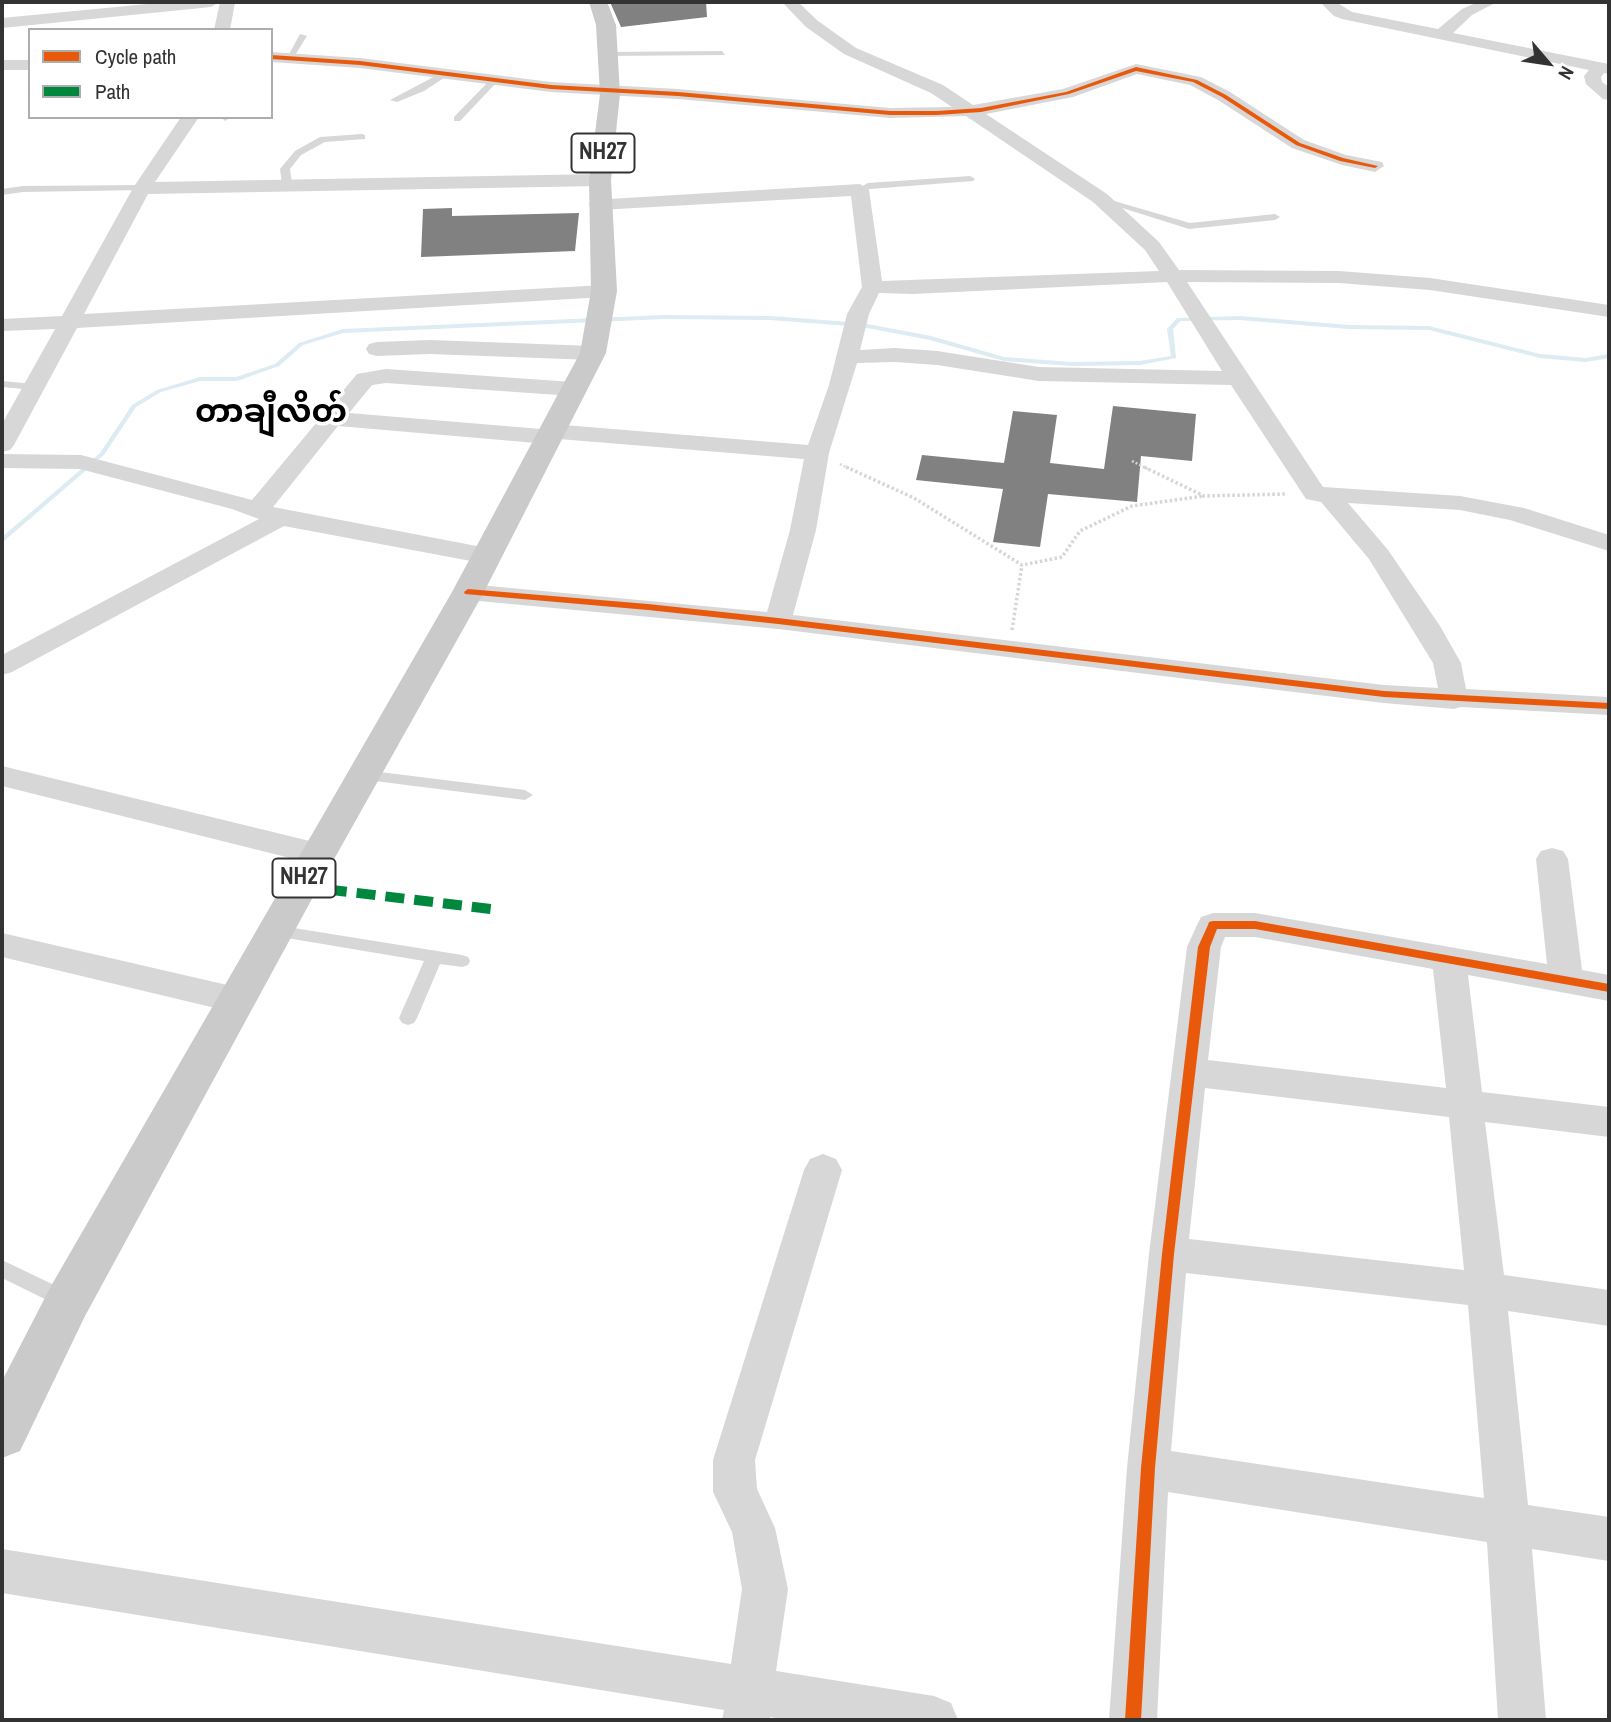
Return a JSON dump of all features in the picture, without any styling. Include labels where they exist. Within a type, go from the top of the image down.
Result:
[{"type":"main road","name":"NH27","points":[[2,1434],[68,1301],[318,853],[468,592],[563,414],[600,318],[599,204],[609,89],[606,25],[598,2]]},
{"type":"street","points":[[2,23],[156,4],[211,2]]},
{"type":"street","points":[[222,28],[227,2]]},
{"type":"street","points":[[790,2],[812,24],[850,51],[937,89],[971,111],[1100,198],[1152,246],[1197,317],[1322,494],[1378,555],[1426,626],[1447,663],[1454,700]]},
{"type":"street","points":[[1441,35],[1467,12],[1490,2]]},
{"type":"street","points":[[1330,3],[1339,13],[1349,16],[1605,68]]},
{"type":"street","points":[[2,38],[20,21]]},
{"type":"street","points":[[280,58],[360,63],[493,82],[890,113],[971,111],[1067,93],[1136,69],[1195,81],[1224,96],[1298,144],[1342,160],[1375,166]]},
{"type":"street","points":[[2,65],[28,65]]},
{"type":"street","points":[[1605,68],[1592,76],[1594,84],[1609,95]]},
{"type":"street","points":[[2,445],[142,188],[189,119]]},
{"type":"street","points":[[142,188],[600,180]]},
{"type":"street","points":[[599,204],[860,190],[872,287],[855,322],[840,385],[817,453],[803,530],[778,621]]},
{"type":"street","points":[[872,287],[913,288],[1173,276],[1339,277],[1430,284],[1609,311]]},
{"type":"street","points":[[2,325],[600,318]]},
{"type":"street","points":[[377,349],[430,347],[600,318]]},
{"type":"street","points":[[847,357],[895,355],[937,358],[1039,374],[1239,378]]},
{"type":"street","points":[[2,666],[269,514],[365,379],[386,376],[573,389]]},
{"type":"street","points":[[334,419],[817,453]]},
{"type":"street","points":[[2,460],[81,462],[111,468],[269,514],[486,556]]},
{"type":"street","points":[[1322,494],[1460,503],[1515,513],[1609,543]]},
{"type":"street","points":[[468,592],[778,621],[1357,691],[1454,700],[1609,705]]},
{"type":"street","points":[[2,776],[318,853]]},
{"type":"street","points":[[1552,859],[1566,980]]},
{"type":"street","points":[[1133,1720],[1148,1468],[1168,1254],[1204,947],[1213,925],[1255,925],[1609,988]]},
{"type":"street","points":[[2,945],[236,1000]]},
{"type":"street","points":[[1450,959],[1486,1290],[1508,1524],[1522,1720]]},
{"type":"street","points":[[1189,1072],[1609,1122]]},
{"type":"street","points":[[749,1705],[765,1589],[753,1528],[735,1492],[734,1460],[823,1170]]},
{"type":"street","points":[[1168,1254],[1486,1290],[1609,1308]]},
{"type":"street","points":[[1148,1468],[1609,1539]]},
{"type":"street","points":[[2,1571],[749,1705],[934,1720]]},
{"type":"lane","points":[[280,58],[303,36]]},
{"type":"lane","points":[[607,54],[722,53]]},
{"type":"lane","points":[[394,100],[421,89],[446,74]]},
{"type":"lane","points":[[457,119],[493,82]]},
{"type":"lane","points":[[287,184],[285,169],[298,153],[323,139],[362,137]]},
{"type":"lane","points":[[860,190],[868,186],[970,179]]},
{"type":"lane","points":[[2,192],[23,189],[142,188]]},
{"type":"lane","points":[[1100,198],[1189,226],[1275,217]]},
{"type":"lane","points":[[2,384],[34,387]]},
{"type":"lane","points":[[364,775],[525,795]]},
{"type":"lane","points":[[275,931],[462,961]]},
{"type":"lane","points":[[408,1018],[434,957]]},
{"type":"lane","points":[[2,1269],[68,1301]]},
{"type":"path","points":[[817,453],[914,498],[1022,565],[1062,557],[1080,531],[1132,506],[1204,496],[1322,494]]},
{"type":"path","points":[[1132,461],[1204,496]]},
{"type":"path","points":[[1009,650],[1022,565]]},
{"type":"building","points":[[610,2],[706,2],[707,17],[621,27]]},
{"type":"building","points":[[452,208],[452,216],[579,213],[575,251],[421,257],[423,209]]},
{"type":"building","points":[[1113,406],[1196,414],[1192,461],[1141,456],[1137,502],[1048,494],[1040,547],[993,542],[1003,489],[916,480],[922,455],[1004,463],[1013,411],[1057,415],[1050,463],[1104,469]]},
{"type":"waterway","points":[[2,540],[102,454],[134,406],[159,391],[200,379],[237,379],[277,365],[301,344],[343,331],[664,317],[770,318],[862,325],[931,338],[1004,359],[1072,364],[1140,363],[1174,357],[1170,329],[1179,319],[1240,318],[1349,327],[1429,328],[1540,356],[1586,360],[1609,356]]},
{"type":"marked path","points":[[299,886],[491,909]]},
{"type":"cycle path","points":[[273,57],[360,63],[551,87],[678,94],[890,113],[981,110],[1067,93],[1136,69],[1195,81],[1224,96],[1298,144],[1342,160],[1375,166]]},
{"type":"cycle path","points":[[468,592],[778,621],[1384,694],[1609,706]]},
{"type":"cycle path","points":[[1133,1720],[1148,1468],[1168,1254],[1204,947],[1213,925],[1255,925],[1609,988]]},
{"type":"district","name":"တာချီလိတ်","points":[[271,413]]}]
